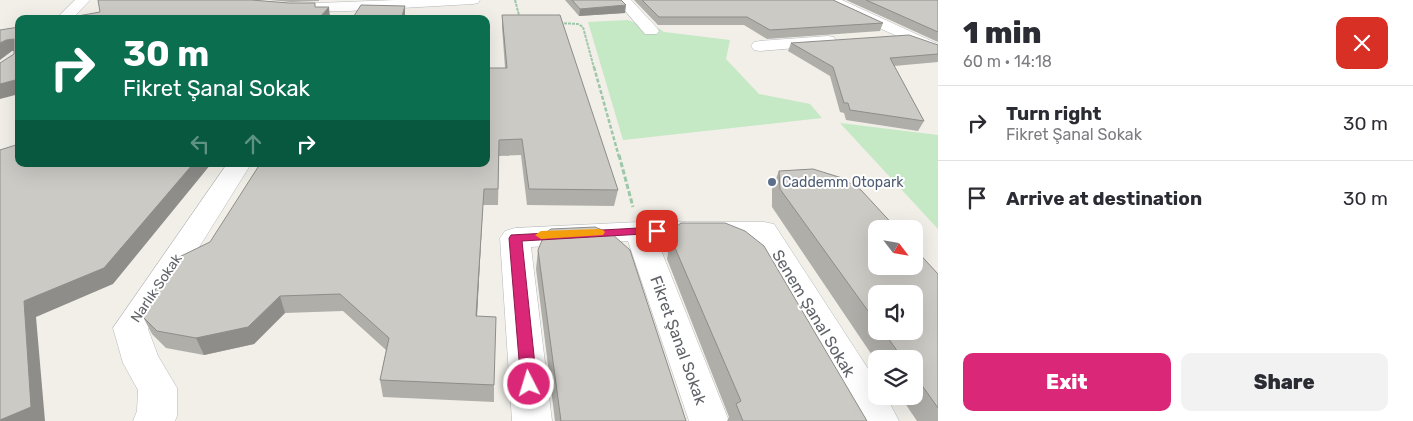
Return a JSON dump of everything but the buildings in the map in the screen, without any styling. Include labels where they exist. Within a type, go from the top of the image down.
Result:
[{"type":"street","points":[[66,15],[83,0]]},
{"type":"street","points":[[223,0],[223,2],[291,8],[345,9],[473,0]]},
{"type":"street","points":[[623,0],[651,31]]},
{"type":"street","points":[[830,0],[938,50]]},
{"type":"street","points":[[878,38],[907,36]]},
{"type":"street","points":[[760,46],[848,40]]},
{"type":"street","name":"Narlık Sokak","points":[[152,421],[157,416],[158,388],[142,363],[130,328],[237,167]]},
{"type":"street","points":[[532,421],[515,238],[639,231]]},
{"type":"street","name":"Senem Şanal Sokak","points":[[639,231],[764,231],[879,421]]},
{"type":"street","name":"Fikret Şanal Sokak","points":[[639,231],[709,421]]},
{"type":"path","points":[[515,0],[520,20],[526,22]]},
{"type":"path","points":[[552,23],[578,24],[583,27],[639,231]]},
{"type":"green space","points":[[628,20],[656,27],[664,32],[730,40],[726,59],[759,94],[810,104],[822,118],[623,140],[588,22]]},
{"type":"green space","points":[[840,123],[938,135],[938,229]]},
{"type":"slow traffic","points":[[541,235],[599,232]]},
{"type":"place","name":"Caddemm Otopark","points":[[772,182]]},
{"type":"route","points":[[529,384],[515,238],[538,235],[657,231]]}]
